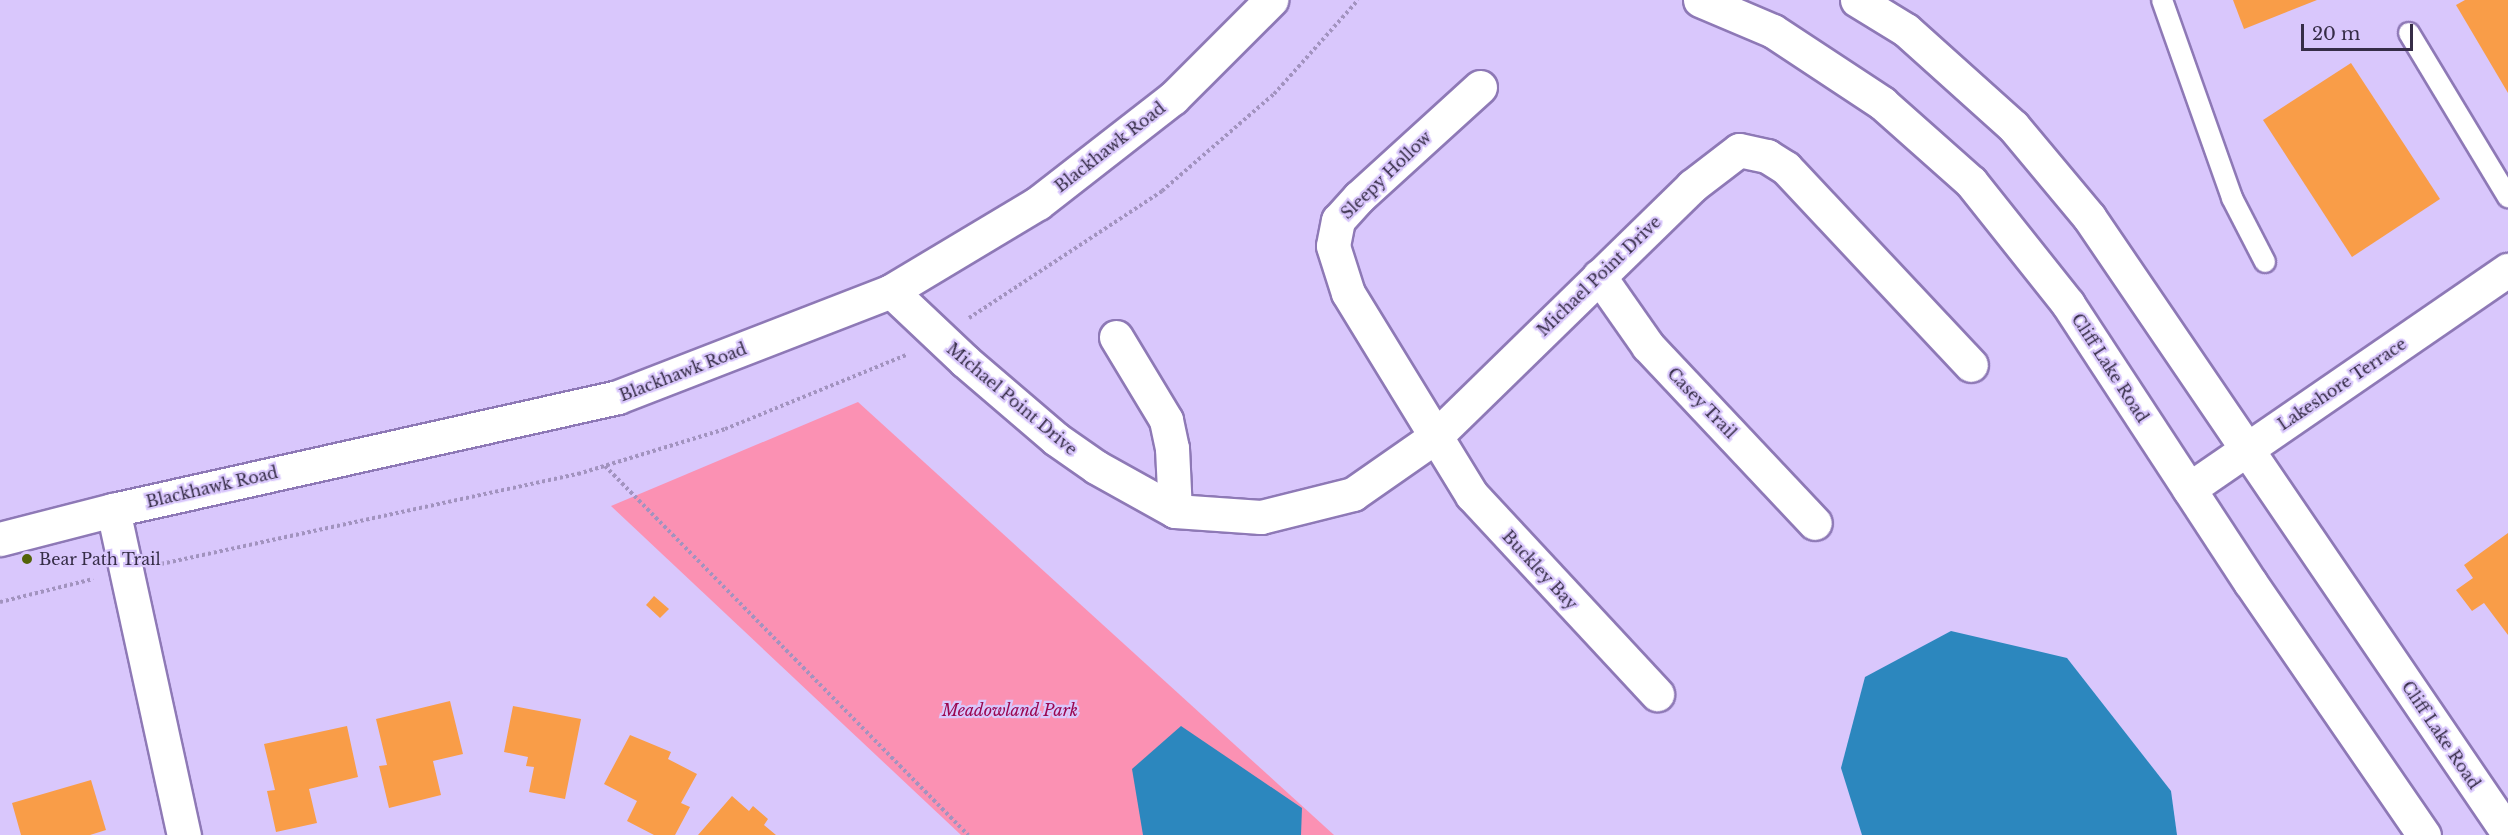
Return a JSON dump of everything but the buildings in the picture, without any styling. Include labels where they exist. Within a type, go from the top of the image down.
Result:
[{"type":"street","name":"Blackhawk Road","points":[[0,539],[113,510],[618,397],[891,291],[1038,203],[1173,98],[1272,0]]},
{"type":"street","name":"Cliff Lake Road","points":[[1700,0],[1773,31],[1882,103],[1971,182],[2068,304],[2189,489],[2424,835]]},
{"type":"street","name":"Cliff Lake Road","points":[[1857,0],[1906,30],[2013,126],[2089,217],[2508,833]]},
{"type":"street","name":"Sleepy Hollow","points":[[1436,436],[1348,293],[1334,246],[1338,220],[1359,197],[1480,87]]},
{"type":"street","name":"Michael Point Drive","points":[[891,291],[939,337],[1056,439],[1096,467],[1175,512],[1261,517],[1353,494],[1436,436],[1692,186],[1739,150],[1767,156],[1786,168],[1971,365]]},
{"type":"street","name":"Casey Trail","points":[[1599,276],[1648,346],[1815,523]]},
{"type":"street","name":"Lakeshore Terrace","points":[[2189,489],[2503,283]]},
{"type":"street","points":[[1116,337],[1166,420],[1172,448],[1175,512]]},
{"type":"street","name":"Buckley Bay","points":[[1436,436],[1472,495],[1657,694]]},
{"type":"street","points":[[113,510],[184,835]]},
{"type":"lane","points":[[2163,0],[2232,198],[2265,262]]},
{"type":"lane","points":[[2409,33],[2508,197]]},
{"type":"path","points":[[0,602],[127,571],[578,474],[725,429],[908,354],[939,337],[1162,191],[1275,94],[1358,0]]},
{"type":"path","points":[[605,466],[968,835]]},
{"type":"green space","name":"Meadowland Park","points":[[858,402],[1334,835],[961,835],[611,506]]},
{"type":"water","points":[[1951,631],[2067,658],[2171,791],[2177,835],[1862,835],[1841,768],[1865,677]]},
{"type":"water","points":[[1181,726],[1302,808],[1301,835],[1143,835],[1132,769]]},
{"type":"place","name":"Bear Path Trail","points":[[27,559]]}]
